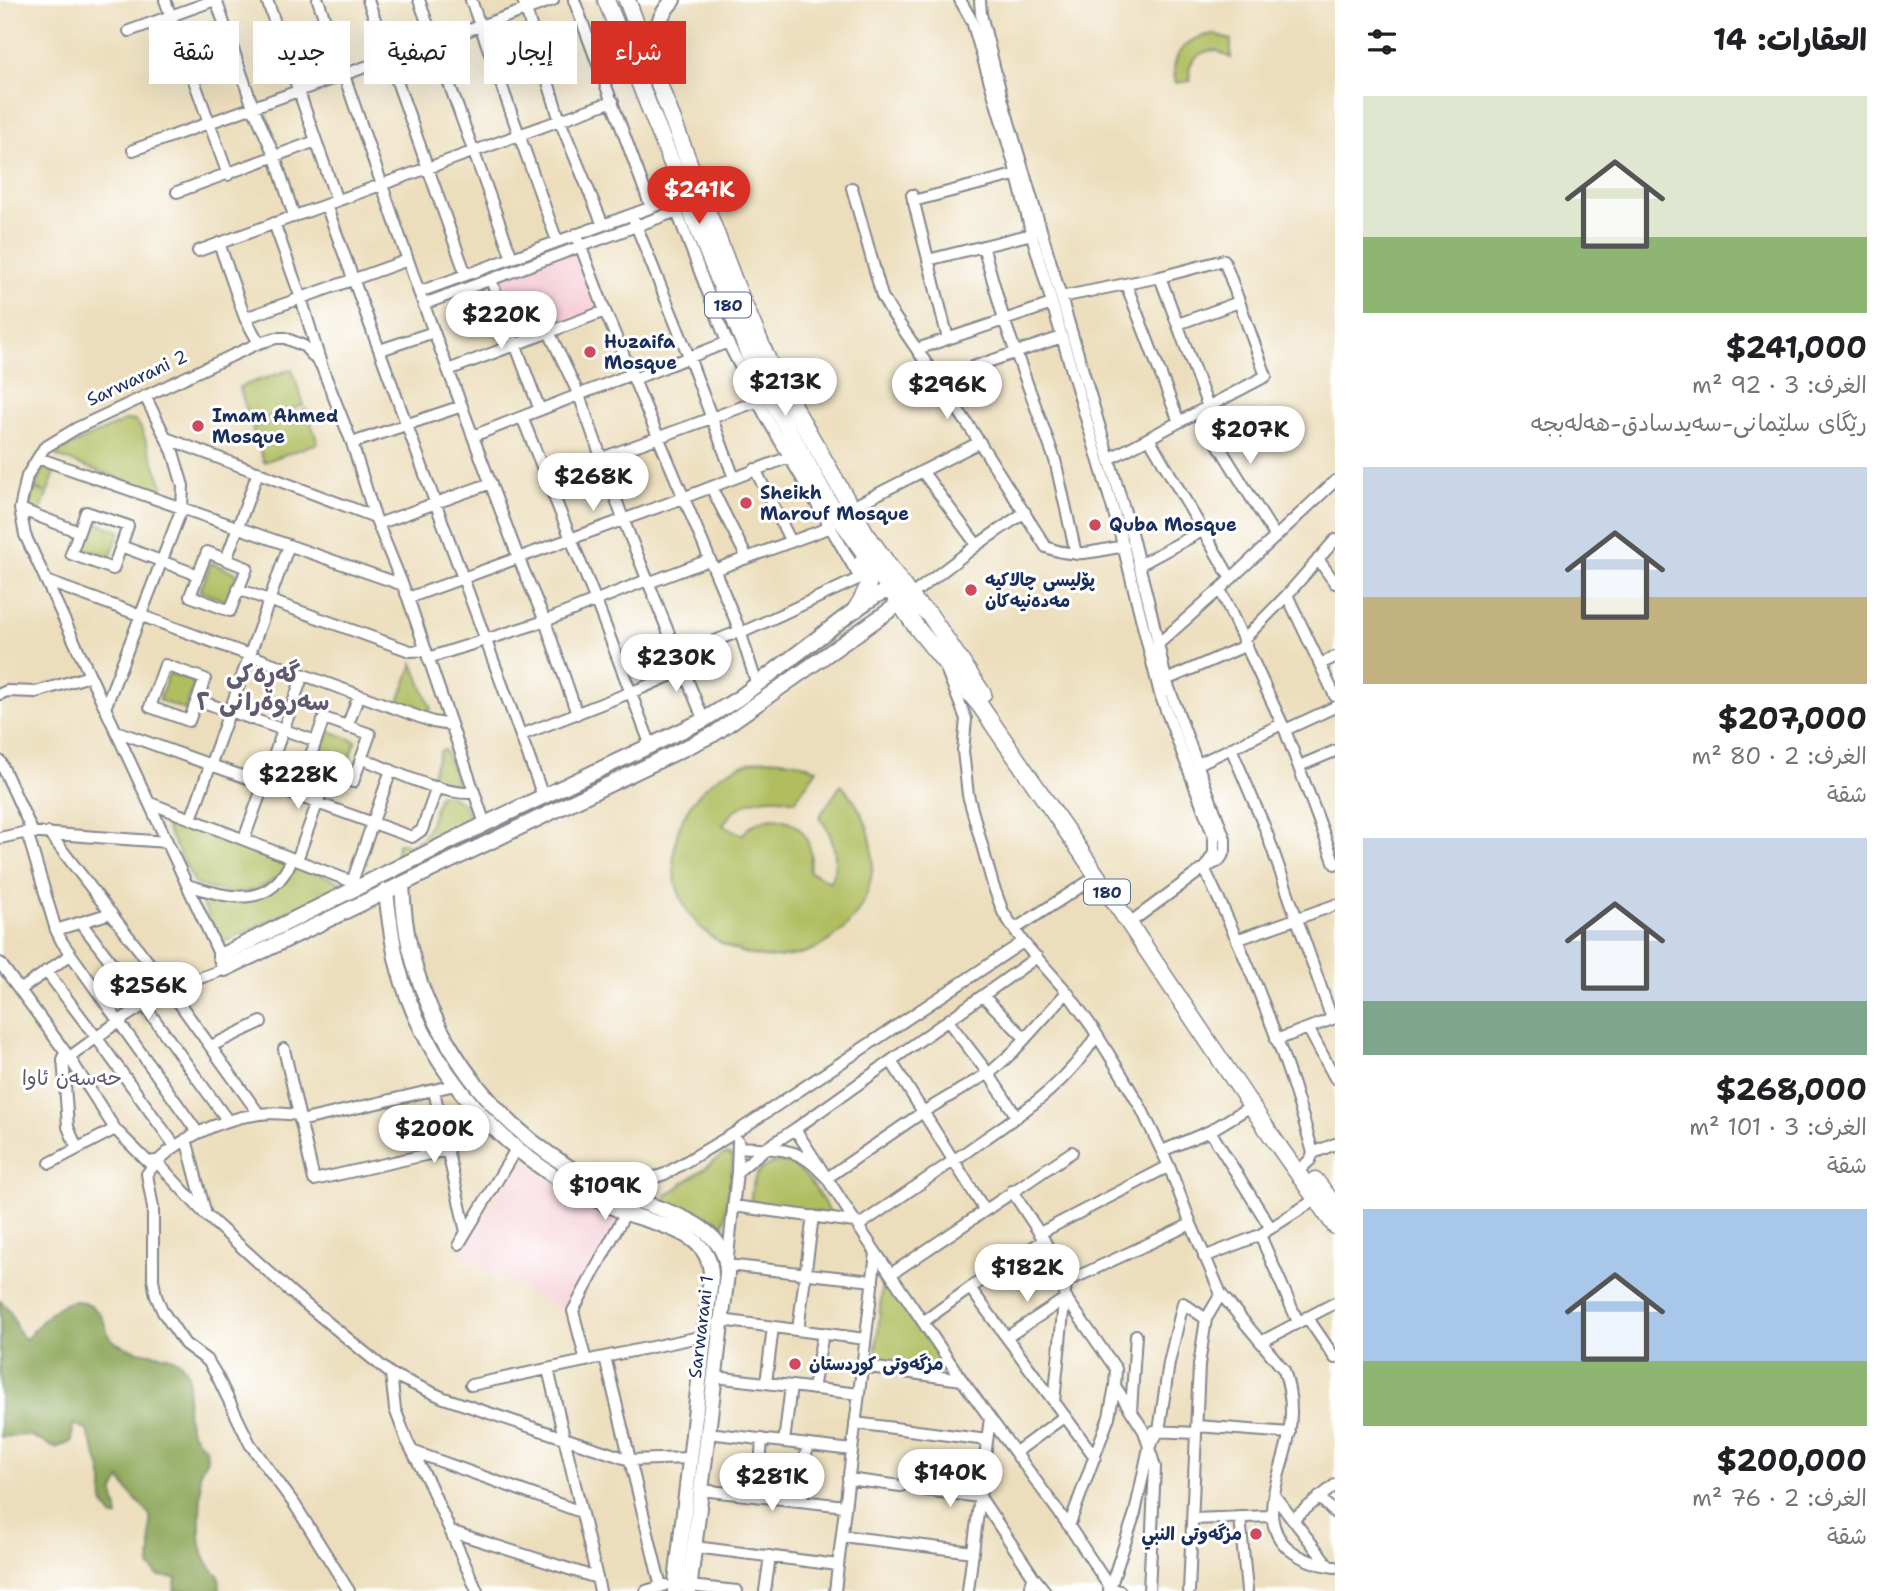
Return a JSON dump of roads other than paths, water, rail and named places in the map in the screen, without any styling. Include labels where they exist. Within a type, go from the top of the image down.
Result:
[{"type":"highway","name":"180","points":[[606,0],[685,195],[736,286],[839,516],[904,595],[929,614],[1095,870]]},
{"type":"highway","name":"180","points":[[627,0],[663,91],[685,195]]},
{"type":"highway","name":"180","points":[[839,516],[879,552],[904,595],[917,628],[981,707],[1281,1138],[1305,1164],[1329,1200],[1335,1226]]},
{"type":"highway","points":[[839,516],[843,529],[869,572],[868,588],[856,608]]},
{"type":"highway","name":"180","points":[[1131,922],[1251,1106],[1305,1164]]},
{"type":"main road","points":[[663,91],[655,39],[659,18],[673,0]]},
{"type":"main road","points":[[223,962],[356,884],[704,721],[757,685],[856,608],[877,595],[904,595]]},
{"type":"main road","points":[[223,962],[386,891],[714,734],[904,595]]},
{"type":"main road","points":[[629,756],[635,772]]},
{"type":"main road","name":"Sarwarani 1","points":[[401,884],[410,949],[419,980],[433,1014],[454,1052],[496,1118],[589,1179],[696,1225],[719,1245],[725,1256],[727,1265],[715,1377],[703,1411],[708,1433],[695,1547],[678,1587]]},
{"type":"main road","points":[[386,891],[400,972],[426,1039],[455,1085],[496,1118],[516,1149],[562,1181],[588,1196],[681,1232],[697,1243],[708,1256],[711,1268],[704,1336],[703,1411],[690,1458],[678,1587]]},
{"type":"street","points":[[165,0],[228,175]]},
{"type":"street","points":[[129,31],[216,0],[253,107],[275,157],[294,216]]},
{"type":"street","points":[[267,0],[316,141],[354,279],[543,796]]},
{"type":"street","points":[[318,0],[325,21]]},
{"type":"street","points":[[368,0],[375,21]]},
{"type":"street","points":[[419,0],[427,21]]},
{"type":"street","points":[[471,0],[557,241]]},
{"type":"street","points":[[470,30],[525,5],[553,0]]},
{"type":"street","points":[[574,0],[651,207]]},
{"type":"street","points":[[960,0],[972,21],[1000,103],[1079,376],[1124,546],[1166,680],[1225,839],[1225,851],[1219,861],[1204,868],[1131,922]]},
{"type":"street","points":[[980,0],[1000,103]]},
{"type":"street","points":[[525,5],[560,121],[603,225]]},
{"type":"street","points":[[133,150],[317,84]]},
{"type":"street","points":[[346,84],[419,292],[518,557],[545,621],[577,714]]},
{"type":"street","points":[[398,84],[466,275]]},
{"type":"street","points":[[450,84],[512,258]]},
{"type":"street","points":[[198,251],[613,102]]},
{"type":"street","points":[[177,192],[316,141]]},
{"type":"street","points":[[948,339],[912,198],[1019,169]]},
{"type":"street","points":[[1019,169],[1032,234],[1057,301],[1062,337],[1109,459],[1139,565],[1160,694],[1214,837],[1214,853],[1204,868]]},
{"type":"street","points":[[852,188],[882,296],[980,442],[1046,547],[1060,553],[1076,554],[1124,546]]},
{"type":"street","points":[[419,292],[685,195]]},
{"type":"street","points":[[424,304],[677,211],[685,195]]},
{"type":"street","points":[[677,211],[728,342],[789,457],[839,516],[860,578],[741,632],[677,656]]},
{"type":"street","points":[[632,214],[734,478]]},
{"type":"street","points":[[274,223],[321,365]]},
{"type":"street","points":[[576,234],[605,312],[741,632],[757,685]]},
{"type":"street","points":[[928,260],[1032,234]]},
{"type":"street","points":[[219,243],[245,318],[259,343]]},
{"type":"street","points":[[982,246],[1004,320],[1055,460],[1076,554]]},
{"type":"street","points":[[245,318],[408,260]]},
{"type":"street","points":[[917,349],[1057,301],[1224,260],[1266,376],[1109,459]]},
{"type":"street","points":[[1160,277],[1178,324],[1203,410],[1275,536]]},
{"type":"street","points":[[491,280],[540,410]]},
{"type":"street","points":[[1126,284],[1179,422]]},
{"type":"street","points":[[1178,324],[1239,302]]},
{"type":"street","points":[[449,370],[605,312]]},
{"type":"street","points":[[380,350],[434,332]]},
{"type":"street","points":[[549,332],[579,395],[623,519],[704,721]]},
{"type":"street","points":[[937,379],[1062,337]]},
{"type":"street","name":"Sarwarani 2","points":[[223,962],[25,535],[20,509],[27,476],[44,448],[77,428],[259,343],[285,338],[304,346],[321,365],[352,443],[377,521],[408,597],[485,824]]},
{"type":"street","points":[[473,436],[728,342]]},
{"type":"street","points":[[106,708],[182,508],[183,486],[173,452],[145,396]]},
{"type":"street","points":[[547,478],[758,401]]},
{"type":"street","points":[[352,443],[462,406]]},
{"type":"street","points":[[522,417],[651,746]]},
{"type":"street","points":[[166,438],[377,521],[491,483]]},
{"type":"street","points":[[1149,438],[1231,579]]},
{"type":"street","points":[[238,589],[410,651],[427,654],[545,621],[648,582],[747,558],[791,542],[980,442]]},
{"type":"street","points":[[408,597],[789,457]]},
{"type":"street","points":[[38,458],[403,585]]},
{"type":"street","points":[[755,470],[791,542]]},
{"type":"street","points":[[922,471],[977,545]]},
{"type":"street","points":[[226,560],[258,472]]},
{"type":"street","points":[[1157,645],[1335,481]]},
{"type":"street","points":[[711,487],[747,558]]},
{"type":"street","points":[[20,509],[79,532]]},
{"type":"street","points":[[86,512],[128,526],[121,546],[113,569],[71,554],[86,512]]},
{"type":"street","points":[[904,595],[1025,512]]},
{"type":"street","points":[[1139,565],[1202,531]]},
{"type":"street","points":[[1166,680],[1245,642],[1335,540]]},
{"type":"street","points":[[191,819],[289,545]]},
{"type":"street","points":[[121,546],[198,575]]},
{"type":"street","points":[[207,552],[226,560],[247,568],[230,611],[190,596],[207,552]]},
{"type":"street","points":[[1318,559],[1335,583]]},
{"type":"street","points":[[46,581],[433,722],[451,725]]},
{"type":"street","points":[[1220,589],[1283,727],[1335,864]]},
{"type":"street","points":[[1287,594],[1335,696]]},
{"type":"street","points":[[940,656],[966,719],[964,772],[974,821],[1003,912],[1023,942],[1067,992],[1097,1035],[1142,1110],[1162,1151],[1221,1294],[1284,1370],[1291,1400],[1290,1433],[1271,1516],[1275,1532],[1287,1547],[1307,1561],[1332,1566]]},
{"type":"street","points":[[1320,664],[1335,657]]},
{"type":"street","points":[[165,665],[205,679],[197,700],[190,721],[150,707],[165,665]]},
{"type":"street","points":[[521,735],[683,670]]},
{"type":"street","points":[[244,839],[303,675]]},
{"type":"street","points":[[0,694],[7,691],[36,692],[90,676]]},
{"type":"street","points":[[347,727],[359,695]]},
{"type":"street","points":[[197,700],[316,741]]},
{"type":"street","points":[[1198,764],[1335,707]]},
{"type":"street","points":[[324,719],[370,734],[353,782],[307,766],[316,741],[324,719]]},
{"type":"street","points":[[117,731],[412,837],[422,830],[437,787]]},
{"type":"street","points":[[1231,748],[1265,828],[1334,1019],[1276,1040]]},
{"type":"street","points":[[1299,766],[1335,751]]},
{"type":"street","points":[[361,758],[437,787],[461,794],[474,793]]},
{"type":"street","points":[[0,761],[30,832],[56,930],[70,955],[198,1133]]},
{"type":"street","points":[[150,803],[356,884],[391,770]]},
{"type":"street","points":[[187,885],[229,897],[256,895],[282,878],[294,860],[328,773]]},
{"type":"street","points":[[0,838],[30,832],[167,842]]},
{"type":"street","points":[[49,833],[169,989],[259,1114]]},
{"type":"street","points":[[1204,868],[1238,939],[1303,1115],[1305,1164]]},
{"type":"street","points":[[1015,929],[1095,870]]},
{"type":"street","points":[[1238,939],[1335,905]]},
{"type":"street","points":[[56,930],[111,914]]},
{"type":"street","points":[[81,923],[228,1121]]},
{"type":"street","points":[[589,1179],[622,1182],[646,1180],[665,1174],[738,1131],[1023,942]]},
{"type":"street","points":[[20,990],[70,955]]},
{"type":"street","points":[[737,1172],[765,1149],[1037,957]]},
{"type":"street","points":[[66,1059],[169,989],[223,962]]},
{"type":"street","points":[[0,963],[62,1047],[66,1059],[115,1129],[148,1162],[156,1160]]},
{"type":"street","points":[[46,971],[175,1146]]},
{"type":"street","points":[[827,1178],[923,1112],[988,1073],[1014,1051],[1067,992]]},
{"type":"street","points":[[983,996],[1025,1038]]},
{"type":"street","points":[[948,1021],[988,1073],[1017,1117]]},
{"type":"street","points":[[211,1046],[261,1022]]},
{"type":"street","points":[[1308,1028],[1335,1078]]},
{"type":"street","points":[[733,1206],[856,1224],[953,1161],[1056,1087],[1084,1055],[1097,1035]]},
{"type":"street","points":[[284,1049],[314,1180],[447,1150]]},
{"type":"street","points":[[66,1059],[68,1126],[77,1148]]},
{"type":"street","points":[[891,1061],[984,1209]]},
{"type":"street","points":[[349,1591],[295,1505],[250,1444],[208,1361],[185,1344],[163,1312],[153,1279],[153,1208],[146,1174],[156,1160],[175,1146],[228,1121],[259,1114],[299,1118],[455,1085]]},
{"type":"street","points":[[434,1091],[466,1232]]},
{"type":"street","points":[[1162,1151],[1210,1131],[1251,1106]]},
{"type":"street","points":[[50,1163],[115,1129]]},
{"type":"street","points":[[795,1129],[962,1380],[1069,1525],[1113,1590]]},
{"type":"street","points":[[738,1131],[737,1172],[727,1265],[873,1281]]},
{"type":"street","points":[[1210,1131],[1270,1227]]},
{"type":"street","points":[[186,1139],[205,1214]]},
{"type":"street","points":[[1305,1164],[1335,1144]]},
{"type":"street","points":[[738,1147],[783,1149],[796,1153],[811,1162],[827,1178]]},
{"type":"street","points":[[459,1244],[516,1149]]},
{"type":"street","points":[[891,1274],[1072,1152]]},
{"type":"street","points":[[156,1160],[205,1214],[292,1293],[391,1374],[444,1398],[630,1460],[690,1458]]},
{"type":"street","points":[[923,1322],[1042,1237],[1168,1166]]},
{"type":"street","points":[[1012,1191],[1042,1237],[1066,1282],[1054,1402]]},
{"type":"street","points":[[1204,1257],[1260,1235],[1270,1227],[1329,1200]]},
{"type":"street","points":[[586,1361],[573,1311],[626,1212]]},
{"type":"street","points":[[798,1330],[813,1216]]},
{"type":"street","points":[[1066,1282],[1191,1224]]},
{"type":"street","points":[[1260,1235],[1303,1320],[1335,1358]]},
{"type":"street","points":[[835,1591],[876,1253]]},
{"type":"street","points":[[970,1288],[1094,1457]]},
{"type":"street","points":[[1189,1591],[1199,1366],[1206,1320],[1221,1294]]},
{"type":"street","points":[[1006,1337],[1066,1298]]},
{"type":"street","points":[[1066,1298],[1116,1369],[1110,1417],[1069,1525]]},
{"type":"street","points":[[1113,1590],[1135,1513],[1149,1447],[1159,1431],[1169,1363],[1183,1303],[1206,1320]]},
{"type":"street","points":[[1261,1342],[1335,1303]]},
{"type":"street","points":[[721,1320],[866,1339]]},
{"type":"street","points":[[766,1383],[773,1327]]},
{"type":"street","points":[[813,1389],[823,1334]]},
{"type":"street","points":[[1131,1411],[1136,1335]]},
{"type":"street","points":[[471,1385],[704,1336]]},
{"type":"street","points":[[605,1357],[630,1460],[678,1587]]},
{"type":"street","points":[[862,1366],[962,1380]]},
{"type":"street","points":[[548,1369],[600,1591]]},
{"type":"street","points":[[391,1374],[395,1409],[477,1591]]},
{"type":"street","points":[[715,1377],[859,1394]]},
{"type":"street","points":[[784,1442],[791,1386]]},
{"type":"street","points":[[1115,1386],[1144,1431],[1155,1467],[1149,1591]]},
{"type":"street","points":[[1016,1452],[1065,1416]]},
{"type":"street","points":[[968,1591],[990,1418]]},
{"type":"street","points":[[855,1423],[987,1440]]},
{"type":"street","points":[[1144,1431],[1197,1429],[1290,1433]]},
{"type":"street","points":[[708,1433],[852,1450]]},
{"type":"street","points":[[758,1496],[762,1439]]},
{"type":"street","points":[[802,1501],[807,1445]]},
{"type":"street","points":[[412,1451],[582,1512]]},
{"type":"street","points":[[848,1479],[901,1486]]},
{"type":"street","points":[[1293,1519],[1335,1485]]},
{"type":"street","points":[[701,1490],[845,1506]]},
{"type":"street","points":[[925,1490],[980,1497],[1045,1591]]},
{"type":"street","points":[[1274,1495],[1332,1566]]},
{"type":"street","points":[[1319,1497],[1335,1513]]},
{"type":"street","points":[[1193,1519],[1271,1516]]},
{"type":"street","points":[[1240,1517],[1247,1591]]},
{"type":"street","points":[[450,1531],[597,1578]]},
{"type":"street","points":[[842,1536],[973,1552]]},
{"type":"street","points":[[695,1547],[838,1565]]},
{"type":"street","points":[[765,1591],[770,1556]]},
{"type":"street","points":[[1030,1591],[1033,1576]]},
{"type":"street","points":[[646,1591],[678,1587],[737,1591]]},
{"type":"place","name":"Huzaifa Mosque","points":[[590,352]]},
{"type":"place","name":"Imam Ahmed Mosque","points":[[198,426]]},
{"type":"place","name":"Sheikh Marouf Mosque","points":[[746,503]]},
{"type":"place","name":"Quba Mosque","points":[[1095,525]]},
{"type":"place","name":"پۆلیسی چالاکیە مەدەنیەکان","points":[[971,590]]},
{"type":"place","name":"مزگەوتی کوردستان","points":[[795,1364]]},
{"type":"place","name":"مزگەوتی النبي","points":[[1256,1534]]},
{"type":"district","name":"گەڕەکی سەروەرانی ٢","points":[[263,688]]},
{"type":"district","name":"حەسەن ئاوا","points":[[72,1078]]}]
